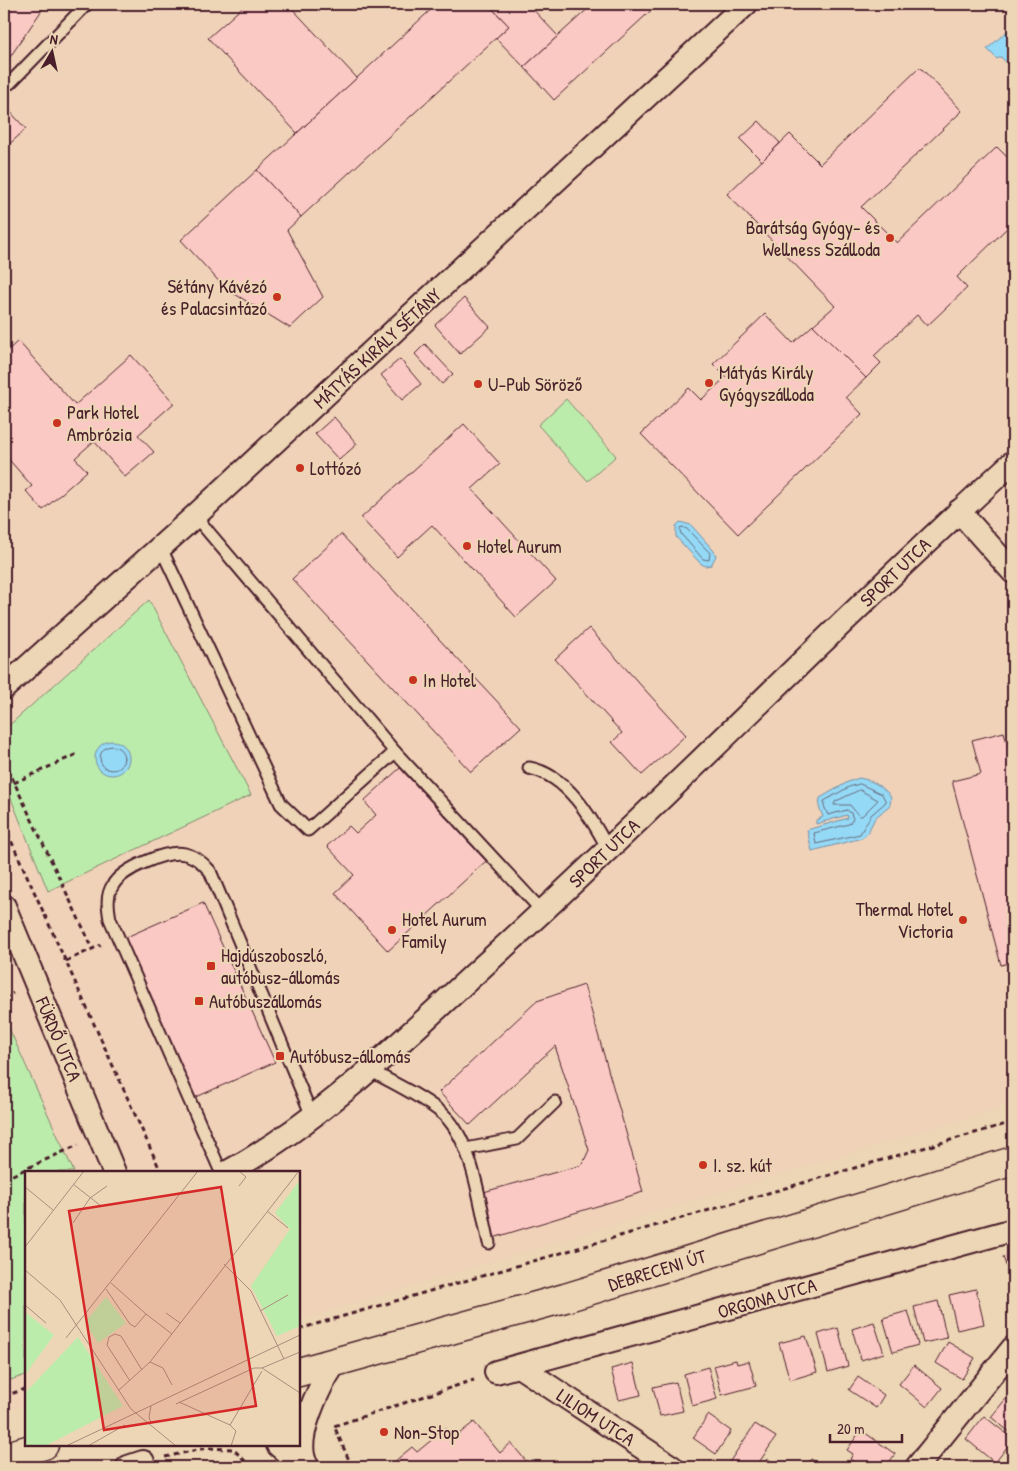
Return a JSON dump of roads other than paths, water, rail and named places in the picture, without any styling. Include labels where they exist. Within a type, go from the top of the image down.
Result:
[{"type":"street","name":"MÁTYÁS KIRÁLY SÉTÁNY","points":[[4,688],[195,516],[746,4]]},
{"type":"street","name":"SPORT UTCA","points":[[230,1171],[252,1159],[312,1116],[370,1070],[543,912],[959,511],[1013,462]]},
{"type":"street","points":[[959,511],[1013,572]]},
{"type":"street","name":"FÜRDŐ UTCA","points":[[4,906],[114,1171]]},
{"type":"street","name":"DEBRECENI ÚT","points":[[300,1372],[565,1298],[1013,1161]]},
{"type":"street","name":"ORGONA UTCA","points":[[496,1372],[520,1367],[1013,1230]]},
{"type":"street","points":[[917,1467],[1013,1348]]},
{"type":"street","points":[[308,1467],[304,1448],[308,1413],[324,1380],[335,1363]]},
{"type":"street","name":"LILIOM UTCA","points":[[520,1367],[672,1467]]},
{"type":"street","points":[[4,1457],[41,1446]]},
{"type":"street","points":[[279,1446],[304,1467]]},
{"type":"lane","points":[[10,83],[87,4]]},
{"type":"lane","points":[[195,516],[395,752],[543,912]]},
{"type":"lane","points":[[160,546],[281,804],[308,830],[395,752]]},
{"type":"lane","points":[[529,768],[543,771],[557,780],[595,824],[608,849]]},
{"type":"lane","points":[[221,1171],[110,919],[108,904],[112,885],[119,877],[153,859],[173,853],[184,853],[203,863],[210,871],[312,1116]]},
{"type":"lane","points":[[370,1070],[444,1115],[452,1125],[466,1149],[489,1244]]},
{"type":"lane","points":[[466,1149],[517,1139],[555,1102]]},
{"type":"water","points":[[1013,26],[1013,70],[1001,57],[997,59],[987,49]]},
{"type":"water","points":[[680,522],[691,525],[714,551],[716,556],[711,565],[705,566],[700,563],[676,537],[676,526]]},
{"type":"water","points":[[112,741],[124,746],[129,758],[124,770],[112,775],[100,770],[95,758],[100,746]]},
{"type":"water","points":[[859,778],[873,782],[885,790],[891,797],[890,805],[875,818],[867,834],[862,838],[812,851],[807,830],[848,818],[847,815],[816,824],[816,820],[823,817],[819,807],[820,798]]},
{"type":"place","name":"Barátság Gyógy- és Wellness Szálloda","points":[[890,238]]},
{"type":"place","name":"Sétány Kávézó és Palacsintázó","points":[[277,297]]},
{"type":"place","name":"Mátyás Király Gyógyszálloda","points":[[709,383]]},
{"type":"place","name":"U-Pub Söröző","points":[[478,384]]},
{"type":"place","name":"Park Hotel Ambrózia","points":[[57,423]]},
{"type":"place","name":"Lottózó","points":[[300,468]]},
{"type":"place","name":"Hotel Aurum","points":[[467,546]]},
{"type":"place","name":"In Hotel","points":[[413,680]]},
{"type":"place","name":"Thermal Hotel Victoria","points":[[963,920]]},
{"type":"place","name":"Hotel Aurum Family","points":[[392,930]]},
{"type":"place","name":"Hajdúszoboszló, autóbusz-állomás","points":[[211,966]]},
{"type":"place","name":"Autóbuszállomás","points":[[199,1001]]},
{"type":"place","name":"Autóbusz-állomás","points":[[280,1056]]},
{"type":"place","name":"I. sz. kút","points":[[703,1165]]},
{"type":"place","name":"Non-Stop","points":[[384,1432]]}]
